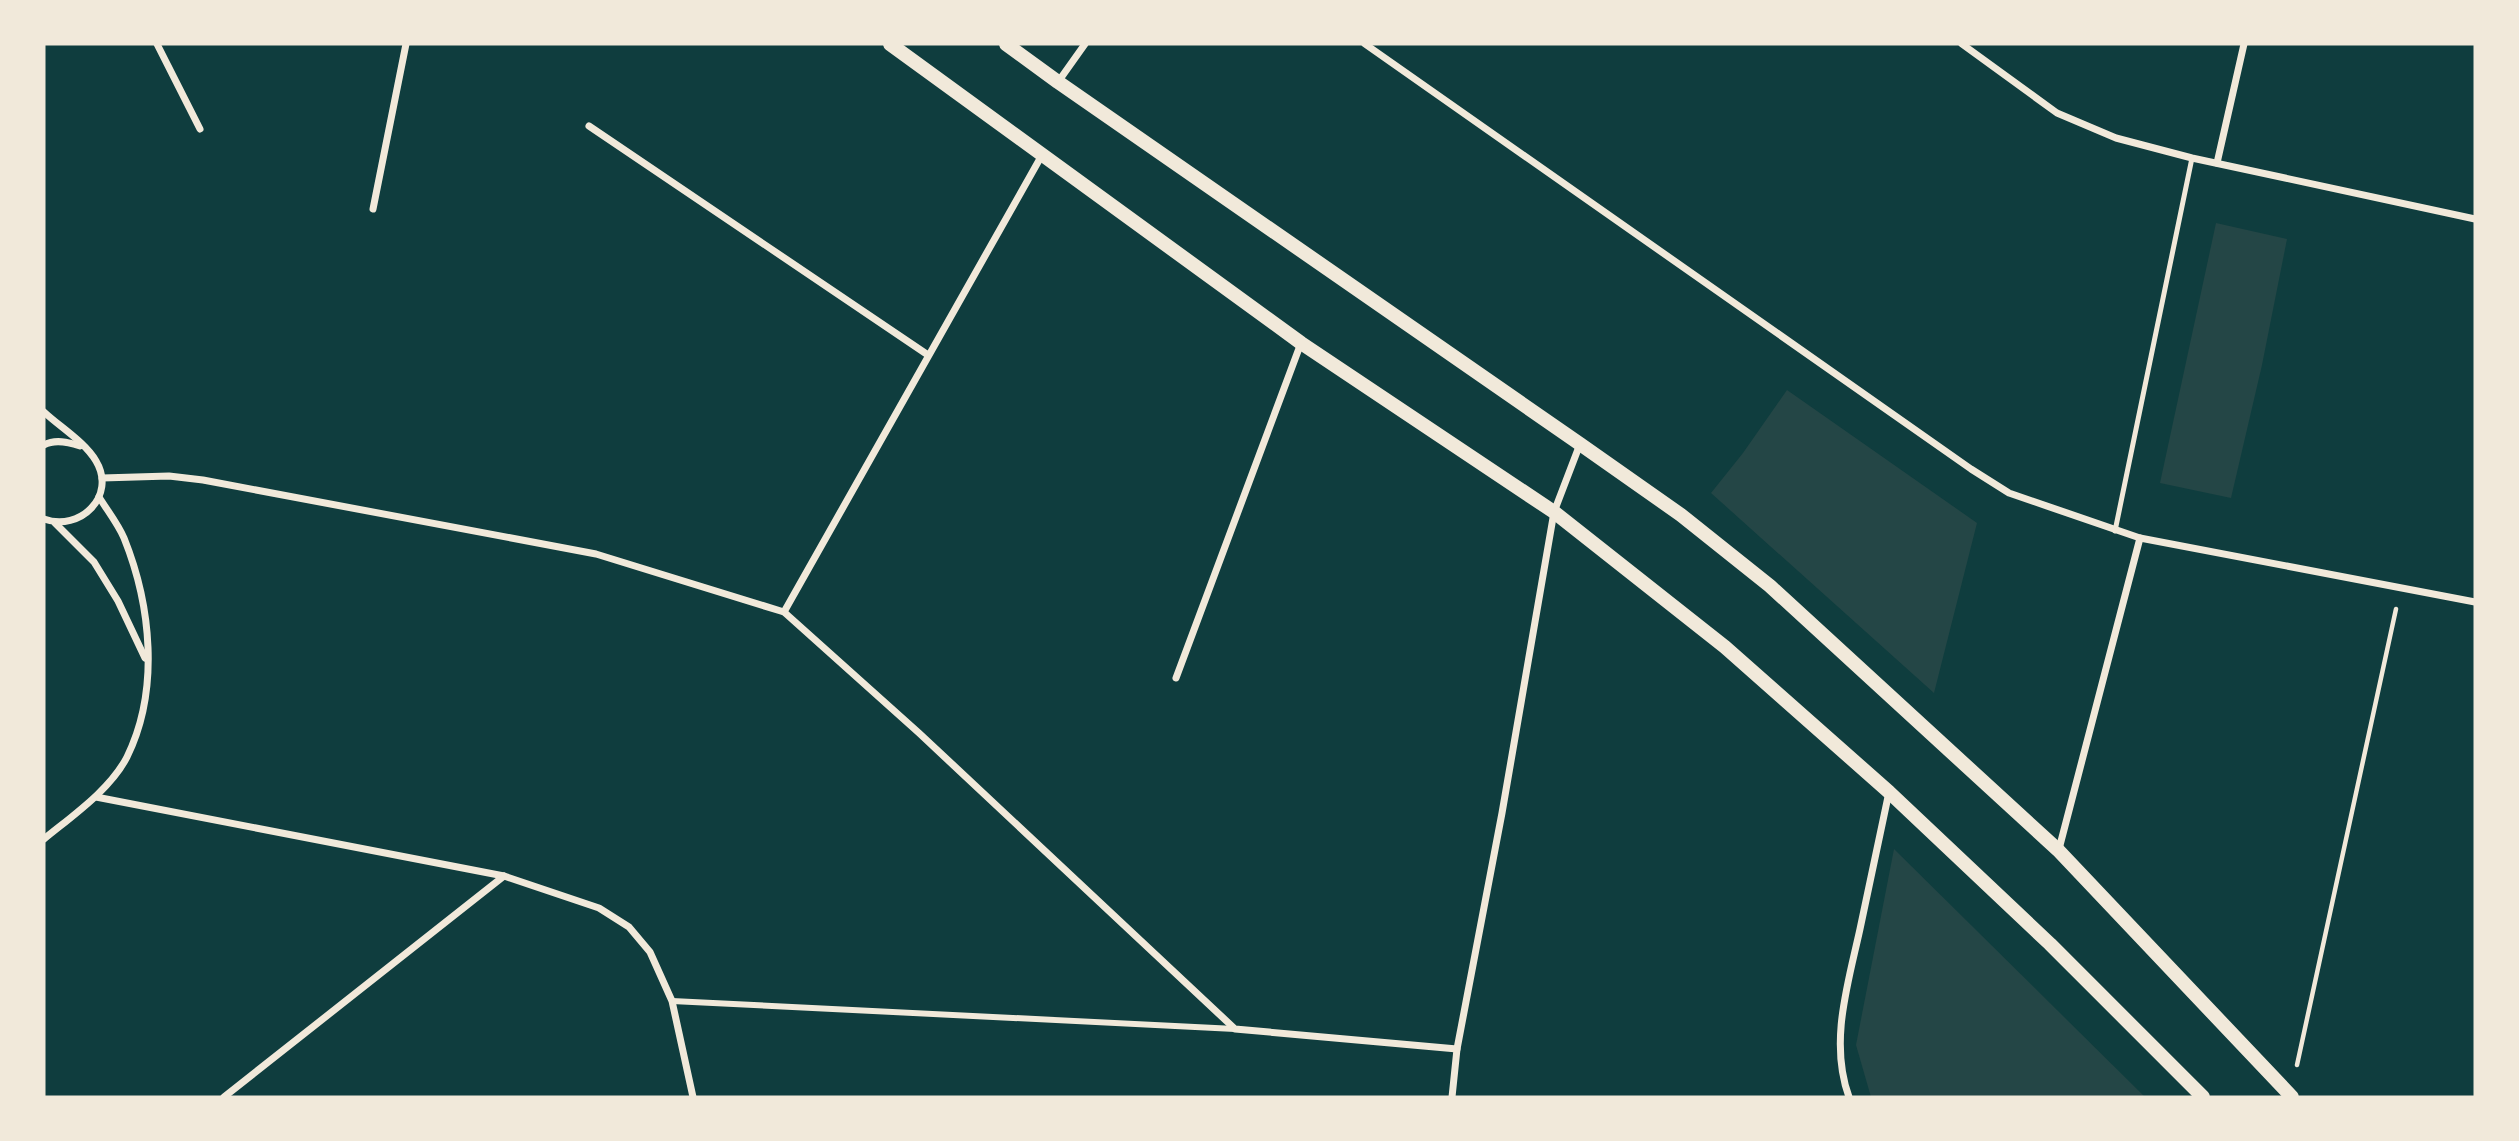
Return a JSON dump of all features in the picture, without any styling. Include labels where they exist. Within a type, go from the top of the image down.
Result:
[{"type":"main road","points":[[890,44],[1301,342],[1554,512],[1726,647],[1889,792],[2050,944],[2203,1097]]},
{"type":"main road","points":[[1006,44],[1580,443],[1681,515],[1770,586],[2058,850],[2290,1095]]},
{"type":"street","points":[[157,44],[200,129]]},
{"type":"street","points":[[373,209],[406,44]]},
{"type":"street","points":[[1058,82],[1085,44]]},
{"type":"street","points":[[1365,44],[2009,493],[2140,538],[2475,602]]},
{"type":"street","points":[[1378,52],[1384,44]]},
{"type":"street","points":[[1962,44],[2057,113],[2116,138],[2192,158],[2475,219]]},
{"type":"street","points":[[2217,163],[2244,44]]},
{"type":"street","points":[[589,126],[928,355]]},
{"type":"street","points":[[784,611],[1042,153]]},
{"type":"street","points":[[1176,678],[1301,342]]},
{"type":"street","points":[[44,412],[84,447],[96,461],[102,478],[99,497],[89,512],[73,521],[55,523]]},
{"type":"street","points":[[44,446],[67,441],[84,447]]},
{"type":"street","points":[[1452,1097],[1457,1049],[1502,813],[1554,512],[1580,443]]},
{"type":"street","points":[[102,478],[140,476],[203,480],[596,554],[784,611],[919,733],[1235,1029]]},
{"type":"street","points":[[44,839],[96,797],[126,758],[143,711],[148,665],[146,625],[138,581],[123,536],[99,497]]},
{"type":"street","points":[[44,519],[55,523],[94,562],[124,611],[148,665]]},
{"type":"street","points":[[2058,850],[2140,538]]},
{"type":"street","points":[[1849,1097],[1842,1079],[1839,1048],[1843,1010],[1889,792]]},
{"type":"street","points":[[96,797],[505,876],[599,908],[629,927],[650,952],[672,1001],[694,1097]]},
{"type":"street","points":[[224,1097],[505,876]]},
{"type":"street","points":[[672,1001],[1235,1029],[1457,1049]]},
{"type":"lane","points":[[2115,531],[2192,158]]},
{"type":"path","points":[[2290,1095],[2401,587]]},
{"type":"shaded area","points":[[2216,223],[2287,239],[2262,365],[2231,498],[2160,483]]},
{"type":"shaded area","points":[[1787,390],[1977,523],[1934,693],[1711,493]]},
{"type":"shaded area","points":[[1894,849],[2145,1097],[1871,1097],[1856,1045]]}]
